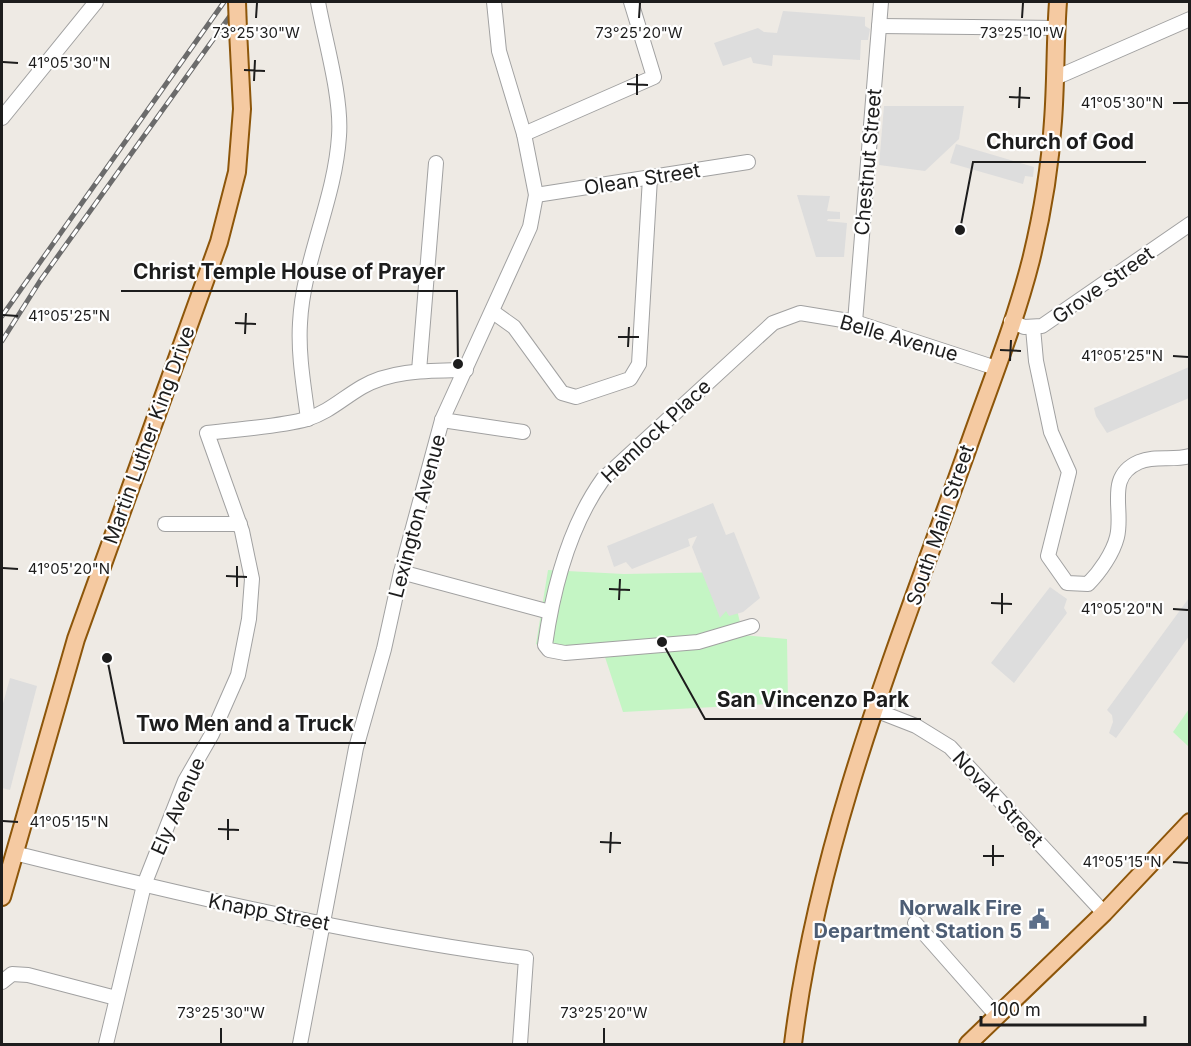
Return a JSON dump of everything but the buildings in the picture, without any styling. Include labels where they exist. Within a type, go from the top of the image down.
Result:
[{"type":"main road","name":"Martin Luther King Drive","points":[[2,897],[76,639],[219,242],[237,172],[242,109],[237,2]]},
{"type":"main road","name":"South Main Street","points":[[793,1044],[815,916],[836,831],[875,710],[996,368],[1030,263],[1041,209],[1053,123],[1058,2]]},
{"type":"main road","points":[[968,1044],[1104,913],[1190,822]]},
{"type":"street","points":[[2,118],[96,2]]},
{"type":"street","points":[[318,2],[338,110],[340,134],[336,162],[304,293],[300,323],[300,354],[308,419],[328,412],[374,382],[419,371],[466,370]]},
{"type":"street","name":"Lexington Avenue","points":[[300,1044],[356,748],[384,649],[401,572],[442,420],[494,312],[530,227],[536,195],[524,134],[499,51],[494,2]]},
{"type":"street","points":[[524,134],[654,77],[631,2]]},
{"type":"street","name":"Chestnut Street","points":[[855,322],[881,2]]},
{"type":"street","points":[[1055,78],[1190,19]]},
{"type":"street","points":[[879,26],[1056,28]]},
{"type":"street","name":"Olean Street","points":[[536,195],[748,162]]},
{"type":"street","points":[[419,371],[436,163]]},
{"type":"street","points":[[494,312],[514,327],[562,393],[576,398],[630,380],[639,364],[650,178]]},
{"type":"street","name":"Grove Street","points":[[1011,321],[1033,328],[1042,326],[1190,224]]},
{"type":"street","name":"Belle Avenue","points":[[800,313],[855,322],[996,368]]},
{"type":"street","name":"Hemlock Place","points":[[752,626],[698,642],[638,649],[556,653],[545,645],[550,612],[577,524],[590,497],[603,478],[773,322],[800,313]]},
{"type":"street","points":[[1033,328],[1036,361],[1051,432],[1069,472],[1048,556],[1067,583],[1088,584],[1095,577],[1115,544],[1119,526],[1118,482],[1125,471],[1146,460],[1177,460],[1190,456]]},
{"type":"street","name":"Ely Avenue","points":[[106,1044],[144,885],[185,780],[212,734],[238,675],[249,619],[252,579],[240,524],[207,433],[308,419]]},
{"type":"street","points":[[442,420],[523,432]]},
{"type":"street","points":[[165,524],[240,524]]},
{"type":"street","points":[[401,572],[550,612]]},
{"type":"street","name":"Novak Street","points":[[875,710],[916,726],[950,747],[1104,913]]},
{"type":"street","name":"Knapp Street","points":[[14,853],[144,885],[323,922],[526,958],[520,1044]]},
{"type":"street","points":[[915,923],[997,1016]]},
{"type":"street","points":[[2,982],[8,976],[20,974],[116,998]]},
{"type":"green space","points":[[548,570],[624,574],[728,572],[743,635],[787,639],[788,703],[623,712],[604,654],[557,659],[536,644]]},
{"type":"green space","points":[[1189,709],[1189,747],[1173,732]]},
{"type":"shaded area","points":[[783,11],[865,17],[865,26],[870,29],[868,40],[861,40],[860,60],[773,55],[772,66],[753,63],[751,57],[723,66],[714,43],[758,28],[764,32],[777,33]]},
{"type":"shaded area","points":[[884,106],[964,106],[959,139],[925,171],[879,165]]},
{"type":"shaded area","points":[[956,144],[1034,167],[1033,177],[1025,176],[1023,184],[950,163]]},
{"type":"shaded area","points":[[797,195],[830,196],[827,211],[840,212],[840,219],[828,219],[827,221],[847,223],[844,257],[816,257]]},
{"type":"shaded area","points":[[1189,367],[1189,398],[1107,433],[1096,416],[1094,408]]},
{"type":"shaded area","points":[[713,503],[726,535],[734,532],[760,598],[743,612],[729,616],[726,611],[720,618],[692,547],[697,536],[688,539],[690,546],[632,569],[626,562],[614,567],[607,546]]},
{"type":"shaded area","points":[[1050,587],[1067,599],[1064,608],[1067,613],[1014,683],[991,663]]},
{"type":"shaded area","points":[[1189,598],[1189,636],[1116,738],[1109,733],[1113,722],[1112,715],[1107,710]]},
{"type":"shaded area","points":[[10,678],[37,686],[10,790],[2,788],[2,707]]},
{"type":"railway","points":[[2,316],[224,2]]},
{"type":"railway","points":[[2,341],[40,281],[240,2]]},
{"type":"place","name":"Church of God","points":[[960,230]]},
{"type":"place","name":"Christ Temple House of Prayer","points":[[458,364]]},
{"type":"place","name":"San Vincenzo Park","points":[[662,642]]},
{"type":"place","name":"Two Men and a Truck","points":[[107,658]]},
{"type":"place","name":"Norwalk Fire Department Station 5","points":[[1039,919]]}]
